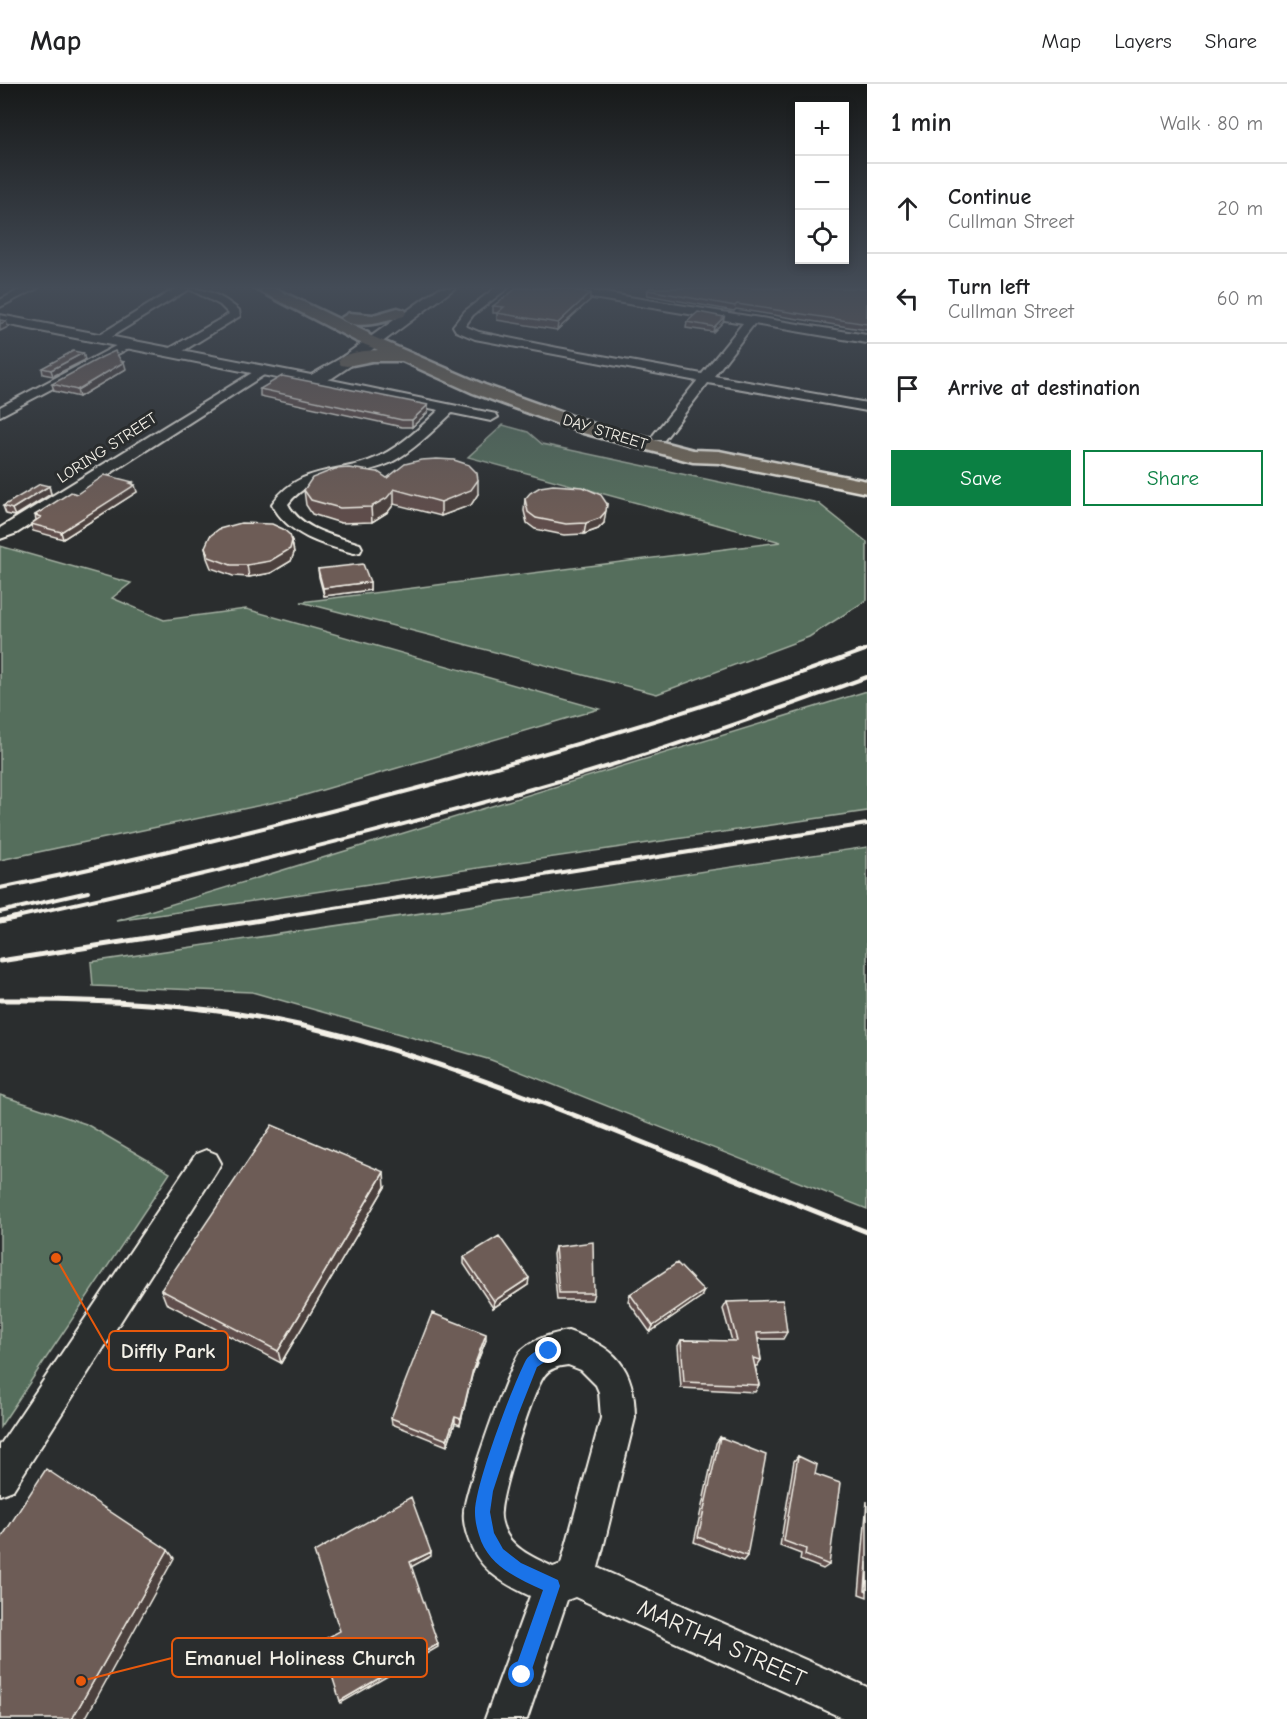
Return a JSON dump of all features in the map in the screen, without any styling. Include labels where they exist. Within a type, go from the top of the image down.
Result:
[{"type":"main road","name":"DAY STREET","points":[[423,364],[479,389],[562,420],[661,448],[693,456],[719,457],[867,487]]},
{"type":"main road","name":"DAY STREET","points":[[448,364],[531,397],[699,448],[719,457]]},
{"type":"street","points":[[0,411],[89,364]]},
{"type":"street","points":[[232,364],[491,417]]},
{"type":"street","points":[[312,380],[311,371],[323,364]]},
{"type":"street","points":[[312,380],[326,375],[342,364]]},
{"type":"street","points":[[626,364],[867,407]]},
{"type":"street","points":[[659,437],[718,364]]},
{"type":"street","name":"LORING STREET","points":[[0,534],[11,530],[97,477],[263,370]]},
{"type":"street","points":[[354,548],[292,523],[282,513],[280,504],[288,489],[320,475],[363,468],[398,453],[450,407]]},
{"type":"street","points":[[0,1477],[206,1162]]},
{"type":"street","name":"MARTHA STREET","points":[[564,1582],[618,1418],[619,1399],[614,1381],[604,1366],[588,1354],[568,1348],[549,1351],[532,1363],[511,1415],[486,1491],[482,1512],[486,1535],[498,1554],[515,1569],[564,1582],[867,1708]]},
{"type":"street","points":[[506,1719],[564,1582]]},
{"type":"green space","points":[[503,425],[528,432],[542,444],[818,503],[867,542],[867,600],[809,637],[657,694],[301,602],[781,542],[468,457]]},
{"type":"green space","points":[[0,546],[131,583],[112,598],[164,620],[246,609],[599,709],[295,798],[0,860]]},
{"type":"green space","points":[[867,691],[867,811],[117,921]]},
{"type":"green space","points":[[867,847],[867,1209],[491,1060],[252,992],[93,986],[91,962]]},
{"type":"green space","points":[[0,1095],[86,1124],[170,1173],[0,1427]]},
{"type":"building","points":[[49,364],[62,364],[51,370],[42,368]]},
{"type":"building","points":[[88,364],[120,364],[77,390],[52,384]]},
{"type":"building","points":[[282,376],[428,405],[412,420],[402,420],[260,389]]},
{"type":"building","points":[[437,459],[454,460],[469,465],[477,473],[478,480],[471,490],[441,502],[394,489],[387,498],[371,507],[340,508],[311,500],[304,490],[312,478],[335,469],[349,468],[378,472],[387,478],[405,464]]},
{"type":"building","points":[[105,475],[133,482],[130,483],[135,485],[61,532],[31,524],[41,517],[35,515],[71,492],[77,494]]},
{"type":"building","points":[[40,484],[49,486],[12,509],[3,506]]},
{"type":"building","points":[[553,485],[583,487],[601,495],[607,504],[606,511],[600,518],[586,523],[566,524],[536,518],[528,512],[525,499],[540,487]]},
{"type":"building","points":[[241,523],[272,524],[283,529],[290,535],[292,541],[290,549],[270,561],[247,565],[231,565],[209,557],[205,547],[210,536],[219,529]]},
{"type":"building","points":[[363,564],[370,582],[323,588],[318,569]]},
{"type":"building","points":[[272,1125],[384,1172],[278,1351],[161,1290]]},
{"type":"building","points":[[499,1236],[529,1278],[494,1301],[464,1257]]},
{"type":"building","points":[[593,1242],[594,1293],[559,1293],[555,1247]]},
{"type":"building","points":[[677,1263],[704,1291],[653,1326],[630,1294]]},
{"type":"building","points":[[783,1300],[787,1332],[757,1333],[761,1360],[753,1358],[759,1385],[684,1382],[681,1340],[737,1341],[727,1302]]},
{"type":"building","points":[[432,1313],[486,1334],[473,1369],[461,1419],[455,1417],[447,1440],[391,1418]]},
{"type":"building","points":[[720,1437],[766,1455],[747,1556],[698,1537]]},
{"type":"building","points":[[798,1456],[817,1465],[815,1474],[840,1483],[829,1565],[805,1555],[806,1549],[784,1541]]},
{"type":"building","points":[[46,1469],[168,1550],[72,1719],[0,1719],[0,1540]]},
{"type":"building","points":[[411,1497],[431,1552],[410,1562],[438,1644],[340,1701],[321,1641],[340,1631],[314,1552]]},
{"type":"building","points":[[867,1562],[867,1591],[865,1590]]},
{"type":"railway","points":[[861,651],[867,649]]},
{"type":"railway","points":[[0,888],[210,841],[476,773],[700,707],[865,650]]},
{"type":"railway","points":[[12,918],[280,856],[479,804],[667,747],[867,677]]},
{"type":"railway","points":[[271,918],[867,824]]},
{"type":"railway","points":[[0,912],[88,892]]},
{"type":"railway","points":[[0,921],[19,917]]},
{"type":"railway","points":[[0,961],[280,917]]},
{"type":"railway","points":[[0,1000],[116,1002],[193,1008],[270,1019],[346,1037],[498,1086],[867,1232]]},
{"type":"place","name":"Diffly Park","points":[[56,1258]]},
{"type":"place","name":"Emanuel Holiness Church","points":[[81,1681]]},
{"type":"route","points":[[522,1675],[553,1586],[515,1569],[498,1554],[486,1535],[482,1512],[486,1491],[511,1415],[532,1363],[549,1351]]}]
